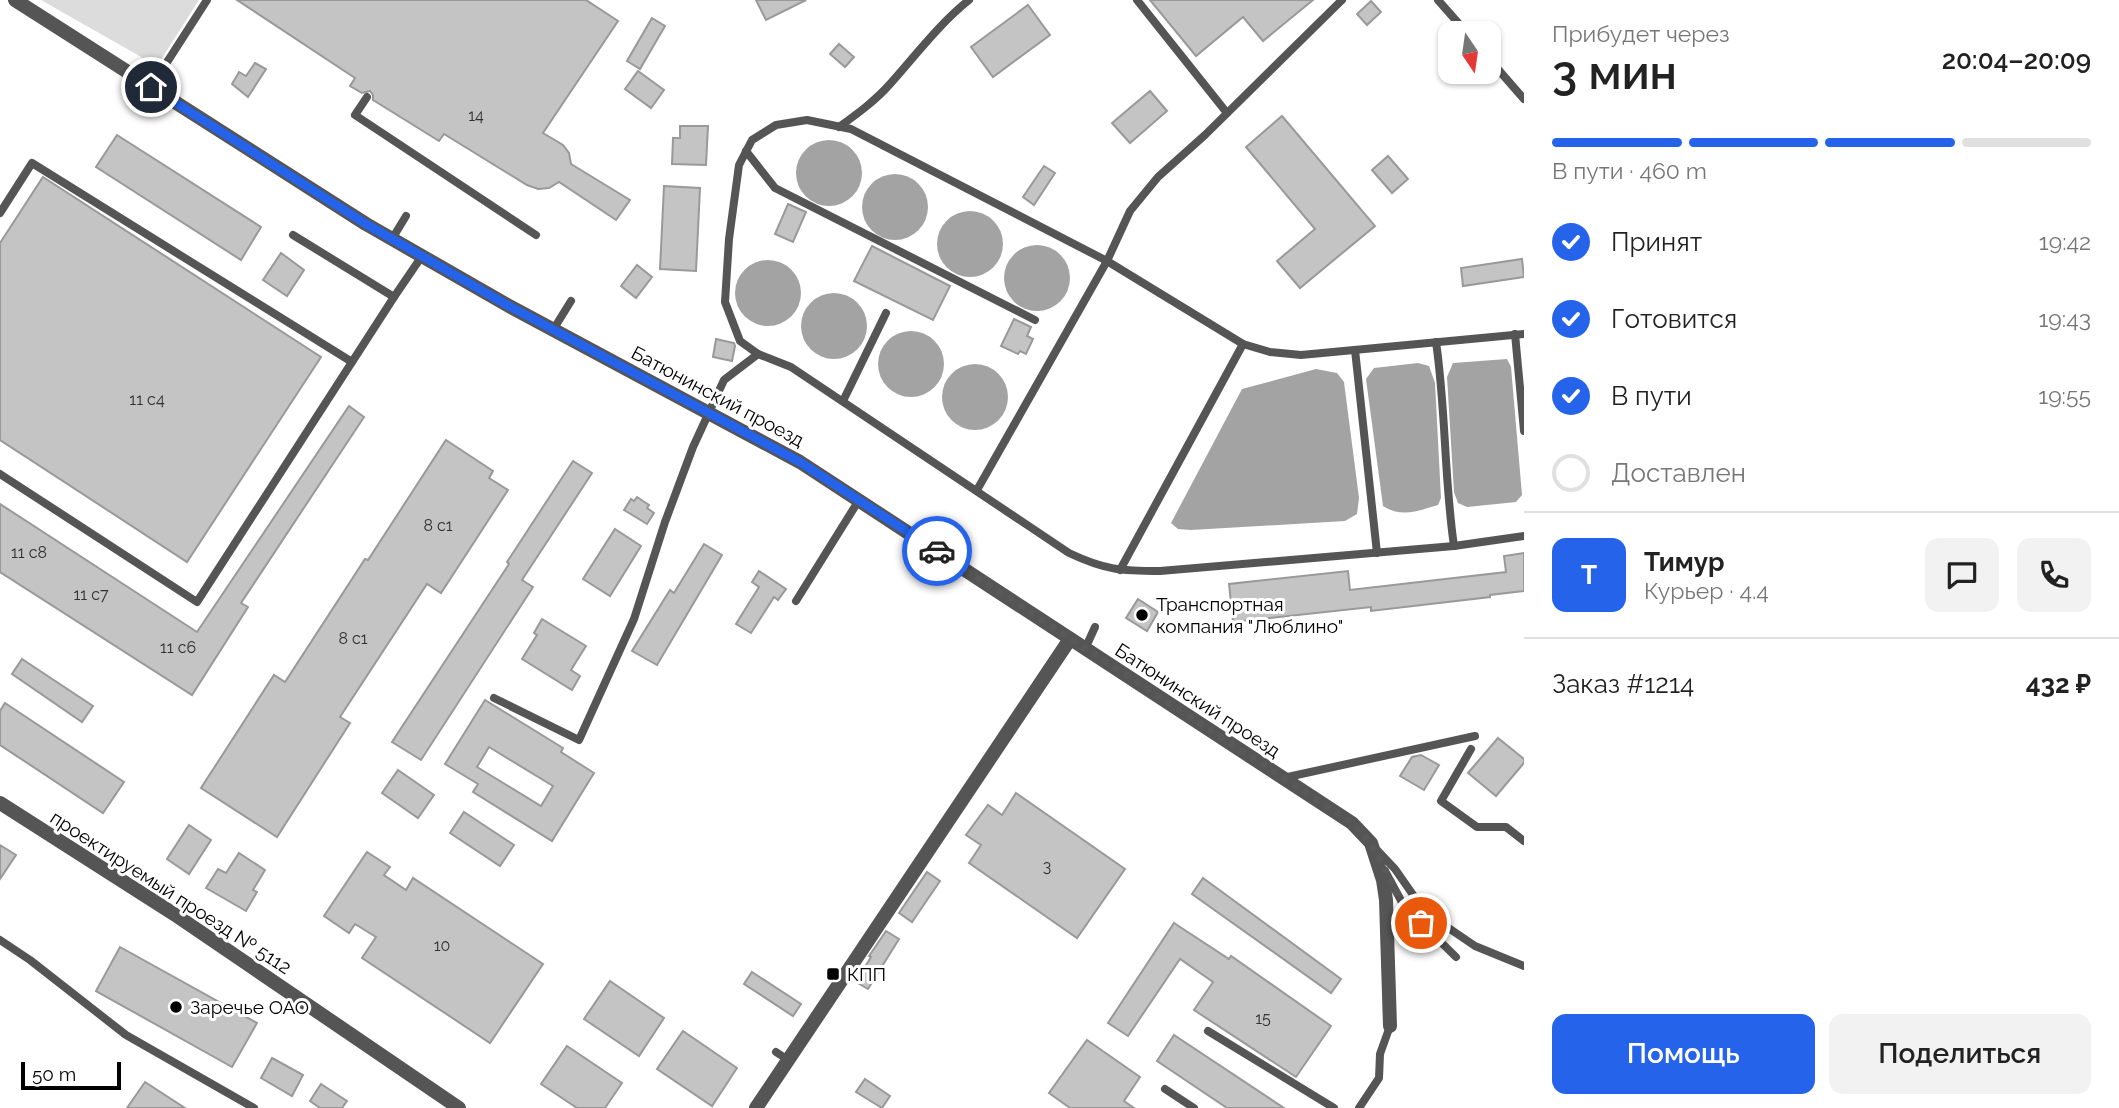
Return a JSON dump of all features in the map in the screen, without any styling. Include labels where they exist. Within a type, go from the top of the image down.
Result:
[{"type":"street","name":"Батюнинский проезд","points":[[15,0],[392,239],[553,330],[800,462],[1352,823],[1371,843],[1383,880],[1390,1026]]},
{"type":"street","points":[[755,1108],[782,1056],[1061,663],[1070,639]]},
{"type":"street","name":"проектируемый проезд № 5112","points":[[0,803],[174,914],[459,1108]]},
{"type":"lane","points":[[151,87],[207,0]]},
{"type":"lane","points":[[839,127],[888,86],[950,15],[969,0]]},
{"type":"lane","points":[[1137,0],[1227,113]]},
{"type":"lane","points":[[977,490],[1107,261],[1130,211],[1158,177],[1342,0]]},
{"type":"lane","points":[[1438,0],[1456,21]]},
{"type":"lane","points":[[1502,74],[1524,99]]},
{"type":"lane","points":[[367,97],[355,115],[536,236]]},
{"type":"lane","points":[[1524,431],[1519,334],[1301,355],[1270,352],[1244,344],[1107,261],[850,129],[807,120],[776,125],[752,140],[739,165],[729,239],[725,302],[740,341],[758,354],[791,367],[1069,553],[1099,567],[1160,570],[1454,546],[1524,536]]},
{"type":"lane","points":[[746,151],[775,188],[1035,320]]},
{"type":"lane","points":[[0,214],[32,163],[352,362]]},
{"type":"lane","points":[[392,239],[406,216]]},
{"type":"lane","points":[[292,234],[394,297]]},
{"type":"lane","points":[[0,474],[197,603],[422,256]]},
{"type":"lane","points":[[553,330],[571,301]]},
{"type":"lane","points":[[843,401],[886,313]]},
{"type":"lane","points":[[1436,342],[1441,373],[1449,508],[1454,546]]},
{"type":"lane","points":[[1120,570],[1244,344]]},
{"type":"lane","points":[[1355,350],[1377,553]]},
{"type":"lane","points":[[494,698],[579,740],[634,619],[692,447],[724,380],[758,354]]},
{"type":"lane","points":[[796,601],[859,500]]},
{"type":"lane","points":[[1085,649],[1095,628]]},
{"type":"lane","points":[[1282,778],[1475,736]]},
{"type":"lane","points":[[1471,749],[1441,801],[1477,827],[1506,827],[1524,841]]},
{"type":"lane","points":[[1371,843],[1404,906],[1456,957]]},
{"type":"lane","points":[[1371,843],[1395,869],[1425,912],[1475,946],[1524,965]]},
{"type":"lane","points":[[0,941],[30,960],[126,1035],[254,1108]]},
{"type":"lane","points":[[1359,1108],[1379,1079],[1380,1054],[1390,1026]]},
{"type":"lane","points":[[1208,1031],[1334,1108]]},
{"type":"lane","points":[[1165,1089],[1194,1108]]},
{"type":"shaded area","points":[[41,0],[199,0],[157,66]]},
{"type":"shaded area","points":[[829,140],[852,150],[862,173],[852,196],[829,206],[806,196],[796,173],[806,150]]},
{"type":"shaded area","points":[[895,174],[918,184],[928,207],[918,230],[895,240],[872,230],[862,207],[872,184]]},
{"type":"shaded area","points":[[970,211],[993,221],[1003,244],[993,267],[970,277],[947,267],[937,244],[947,221]]},
{"type":"shaded area","points":[[1037,245],[1060,255],[1070,278],[1060,301],[1037,311],[1014,301],[1004,278],[1014,255]]},
{"type":"shaded area","points":[[768,260],[791,270],[801,293],[791,316],[768,326],[745,316],[735,293],[745,270]]},
{"type":"shaded area","points":[[834,293],[857,303],[867,326],[857,349],[834,359],[811,349],[801,326],[811,303]]},
{"type":"shaded area","points":[[911,331],[934,341],[944,364],[934,387],[911,397],[888,387],[878,364],[888,341]]},
{"type":"shaded area","points":[[1507,359],[1511,367],[1522,495],[1516,502],[1467,507],[1458,503],[1454,492],[1447,377],[1453,363]]},
{"type":"shaded area","points":[[1418,363],[1429,366],[1435,383],[1441,498],[1438,505],[1403,513],[1383,506],[1366,379],[1374,368]]},
{"type":"shaded area","points":[[975,364],[998,374],[1008,397],[998,420],[975,430],[952,420],[942,397],[952,374]]},
{"type":"shaded area","points":[[1316,369],[1337,373],[1344,382],[1359,498],[1357,514],[1345,521],[1191,530],[1178,529],[1171,523],[1242,389]]},
{"type":"building","points":[[237,0],[586,0],[618,21],[543,133],[563,145],[569,153],[571,164],[630,200],[616,220],[559,182],[549,188],[538,189],[527,185],[444,134],[439,141],[373,100],[370,91],[362,93],[350,86],[355,78]]},
{"type":"building","points":[[756,0],[806,0],[766,20]]},
{"type":"building","points":[[1150,0],[1313,0],[1263,41],[1243,17],[1196,56]]},
{"type":"building","points":[[1371,1],[1381,12],[1367,25],[1357,14]]},
{"type":"building","points":[[1028,5],[1050,35],[993,77],[971,47]]},
{"type":"building","points":[[652,18],[665,26],[640,69],[627,61]]},
{"type":"building","points":[[839,44],[854,57],[845,67],[830,54]]},
{"type":"building","points":[[255,63],[266,69],[248,97],[232,84],[239,72],[246,76]]},
{"type":"building","points":[[638,71],[664,90],[651,108],[625,89]]},
{"type":"building","points":[[1150,91],[1167,111],[1130,143],[1112,123]]},
{"type":"building","points":[[1282,116],[1375,226],[1300,288],[1277,261],[1315,229],[1246,147]]},
{"type":"building","points":[[680,126],[708,126],[706,165],[672,164],[673,138],[680,138]]},
{"type":"building","points":[[117,135],[261,227],[241,260],[96,167]]},
{"type":"building","points":[[1388,156],[1408,179],[1392,193],[1372,170]]},
{"type":"building","points":[[1044,166],[1055,173],[1034,205],[1023,197]]},
{"type":"building","points":[[43,177],[321,357],[187,562],[0,440],[0,243]]},
{"type":"building","points":[[664,186],[700,188],[696,271],[660,269]]},
{"type":"building","points":[[788,204],[806,212],[793,242],[775,234]]},
{"type":"building","points":[[872,246],[950,286],[933,320],[854,281]]},
{"type":"building","points":[[281,253],[304,270],[287,296],[263,280]]},
{"type":"building","points":[[1522,259],[1524,277],[1463,286],[1461,268]]},
{"type":"building","points":[[637,265],[652,277],[636,298],[621,286]]},
{"type":"building","points":[[1014,319],[1031,327],[1027,336],[1033,339],[1026,354],[1020,351],[1018,354],[1001,346]]},
{"type":"building","points":[[716,339],[734,343],[732,361],[713,357]]},
{"type":"building","points":[[349,406],[364,417],[241,603],[248,607],[192,695],[0,572],[0,504],[197,632]]},
{"type":"building","points":[[446,440],[493,471],[489,478],[508,490],[441,593],[427,584],[340,717],[350,723],[277,837],[201,788],[274,675],[285,682]]},
{"type":"building","points":[[573,461],[592,473],[522,580],[533,587],[421,760],[392,742]]},
{"type":"building","points":[[637,497],[649,505],[647,508],[654,513],[647,524],[624,510],[631,499],[634,501]]},
{"type":"building","points":[[615,529],[641,546],[610,596],[583,579]]},
{"type":"building","points":[[704,544],[722,555],[657,665],[632,651],[670,590],[674,593]]},
{"type":"building","points":[[1524,553],[1524,591],[1371,611],[1371,607],[1233,622],[1229,584],[1348,571],[1350,590],[1506,572],[1504,556]]},
{"type":"building","points":[[759,571],[786,589],[778,600],[774,597],[751,633],[736,624],[759,587],[752,582]]},
{"type":"building","name":"Транспортная компания \"Люблино\"","points":[[1138,599],[1158,612],[1147,631],[1126,618]]},
{"type":"building","points":[[542,619],[586,646],[571,670],[580,676],[572,690],[522,659],[537,635],[534,633]]},
{"type":"building","points":[[22,659],[93,706],[82,722],[12,674]]},
{"type":"building","points":[[485,700],[563,748],[561,752],[594,773],[552,841],[473,792],[478,784],[445,764]],"holes":[[[489,747],[553,786],[541,806],[477,767]]]},
{"type":"building","points":[[5,703],[124,782],[103,813],[0,745],[0,711]]},
{"type":"building","points":[[1498,738],[1524,759],[1524,763],[1496,796],[1468,773]]},
{"type":"building","points":[[1421,755],[1439,765],[1424,790],[1400,776],[1412,757]]},
{"type":"building","points":[[398,770],[434,795],[418,818],[382,793]]},
{"type":"building","points":[[1016,793],[1125,869],[1077,938],[969,863],[981,845],[966,835],[988,805],[1002,815]]},
{"type":"building","points":[[464,812],[514,845],[500,866],[450,833]]},
{"type":"building","points":[[189,825],[211,840],[189,874],[167,859]]},
{"type":"building","points":[[0,845],[16,855],[0,879]]},
{"type":"building","points":[[367,852],[390,867],[384,875],[406,890],[413,878],[543,964],[490,1043],[362,958],[376,937],[355,924],[349,933],[324,916]]},
{"type":"building","points":[[239,853],[265,870],[253,890],[257,892],[246,911],[206,888],[218,869],[226,873]]},
{"type":"building","points":[[927,872],[940,881],[912,922],[899,913]]},
{"type":"building","points":[[1203,878],[1341,979],[1331,993],[1192,894]]},
{"type":"building","points":[[1174,923],[1229,959],[1231,956],[1331,1026],[1296,1077],[1194,1010],[1213,982],[1180,959],[1128,1036],[1108,1023]]},
{"type":"building","points":[[886,931],[899,939],[868,989],[856,982]]},
{"type":"building","name":"Заречье ОАО","points":[[120,947],[257,1023],[232,1067],[96,991]]},
{"type":"building","points":[[752,972],[801,1004],[793,1016],[744,984]]},
{"type":"building","points":[[610,981],[664,1018],[639,1056],[584,1019]]},
{"type":"building","points":[[683,1031],[737,1068],[712,1106],[657,1069]]},
{"type":"building","points":[[1174,1035],[1284,1108],[1227,1108],[1157,1061]]},
{"type":"building","points":[[1087,1040],[1140,1077],[1124,1101],[1134,1108],[1070,1108],[1049,1093]]},
{"type":"building","points":[[567,1046],[622,1083],[605,1108],[577,1108],[541,1084]]},
{"type":"building","points":[[272,1058],[303,1075],[292,1096],[261,1078]]},
{"type":"building","points":[[865,1079],[890,1096],[882,1108],[856,1092]]},
{"type":"building","points":[[145,1082],[185,1108],[127,1108]]},
{"type":"building","points":[[321,1084],[347,1101],[342,1108],[320,1108],[310,1101]]},
{"type":"way so far","points":[[937,551],[1352,823],[1371,843],[1404,906],[1421,923]]},
{"type":"place","name":"Транспортная компания \"Люблино\"","points":[[1142,615]]},
{"type":"place","name":"КПП","points":[[833,974]]},
{"type":"place","name":"Заречье ОАО","points":[[176,1007]]},
{"type":"route","points":[[151,87],[366,224],[509,306],[800,462],[937,551]]}]
